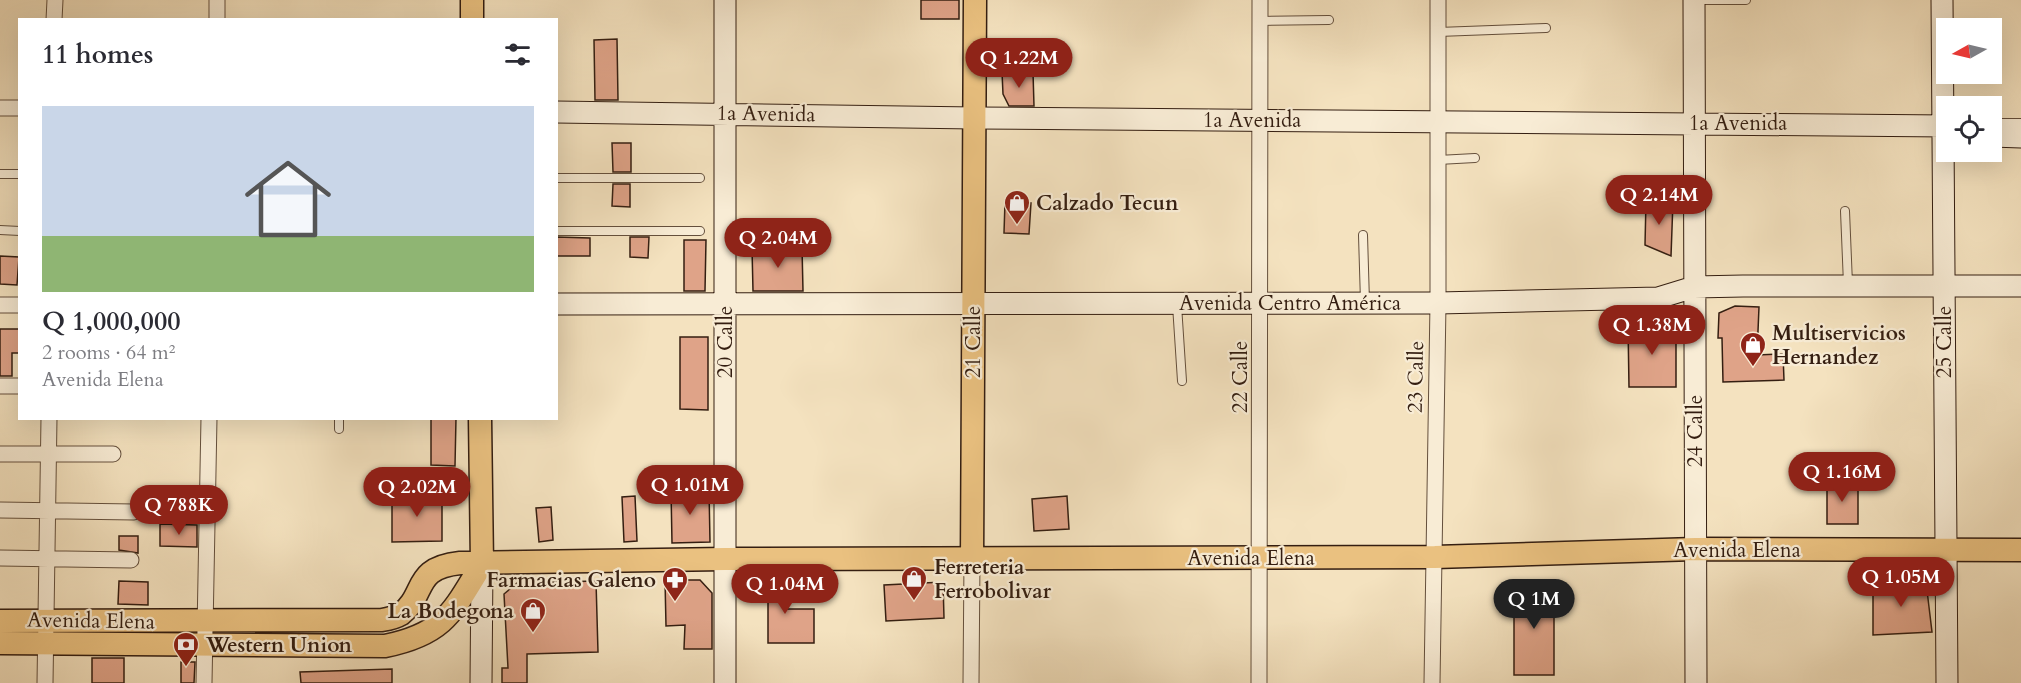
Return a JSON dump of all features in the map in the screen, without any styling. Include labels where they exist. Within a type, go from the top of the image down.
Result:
[{"type":"main road","points":[[472,0],[472,18]]},
{"type":"main road","name":"21 Calle","points":[[972,560],[975,0]]},
{"type":"main road","points":[[480,420],[482,564]]},
{"type":"main road","name":"Avenida Elena","points":[[0,643],[45,644],[382,620],[400,614],[412,599],[420,582],[445,565],[725,559],[1435,557],[1695,549],[2021,550]]},
{"type":"main road","name":"Avenida Elena","points":[[0,621],[45,621],[364,646],[403,642],[420,635],[447,617],[459,605],[482,564]]},
{"type":"street","points":[[54,18],[55,0]]},
{"type":"street","points":[[217,0],[217,18]]},
{"type":"street","name":"20 Calle","points":[[725,0],[725,683]]},
{"type":"street","name":"22 Calle","points":[[1259,683],[1262,303],[1260,0]]},
{"type":"street","name":"23 Calle","points":[[1432,683],[1438,303],[1438,0]]},
{"type":"street","name":"24 Calle","points":[[1694,0],[1696,683]]},
{"type":"street","name":"25 Calle","points":[[1942,0],[1945,96]]},
{"type":"street","points":[[0,108],[18,108]]},
{"type":"street","name":"1a Avenida","points":[[558,112],[1438,121],[1490,125],[1694,123],[1936,125]]},
{"type":"street","points":[[2002,136],[2021,136]]},
{"type":"street","name":"25 Calle","points":[[1946,162],[1944,285],[1947,683]]},
{"type":"street","name":"Avenida Centro América","points":[[558,304],[1438,303],[1658,298],[1694,287],[2021,286]]},
{"type":"street","points":[[0,305],[18,305]]},
{"type":"street","points":[[0,386],[18,386]]},
{"type":"street","points":[[45,683],[48,420]]},
{"type":"street","points":[[204,683],[209,420]]},
{"type":"street","points":[[0,454],[113,454]]},
{"type":"street","points":[[0,510],[134,512]]},
{"type":"street","points":[[0,558],[131,560]]},
{"type":"street","name":"21 Calle","points":[[971,683],[972,560]]},
{"type":"street","points":[[481,683],[482,564]]},
{"type":"lane","points":[[1694,0],[1746,0]]},
{"type":"lane","points":[[1260,21],[1329,21]]},
{"type":"lane","points":[[1438,32],[1546,28]]},
{"type":"lane","points":[[2002,123],[2021,123]]},
{"type":"lane","points":[[1438,160],[1475,158]]},
{"type":"lane","points":[[0,174],[18,174]]},
{"type":"lane","points":[[558,177],[700,178]]},
{"type":"lane","points":[[1845,211],[1848,285]]},
{"type":"lane","points":[[0,230],[18,231]]},
{"type":"lane","points":[[558,231],[700,231]]},
{"type":"lane","points":[[1363,235],[1365,303]]},
{"type":"lane","points":[[1178,303],[1182,381]]},
{"type":"lane","points":[[339,420],[339,429]]},
{"type":"building","points":[[921,0],[959,0],[959,19],[921,19]]},
{"type":"building","points":[[617,39],[618,100],[595,100],[594,40]]},
{"type":"building","points":[[1002,72],[1033,72],[1034,106],[1009,106],[1003,94]]},
{"type":"building","points":[[612,143],[631,143],[631,172],[613,172]]},
{"type":"building","points":[[613,184],[630,184],[630,207],[612,206]]},
{"type":"building","points":[[1646,201],[1673,201],[1671,256],[1645,245]]},
{"type":"building","points":[[1005,202],[1031,203],[1029,234],[1004,233]]},
{"type":"building","points":[[558,237],[590,238],[590,256],[558,256]]},
{"type":"building","points":[[630,237],[649,237],[648,258],[630,257]]},
{"type":"building","points":[[684,240],[706,240],[705,291],[684,291]]},
{"type":"building","points":[[802,247],[803,291],[753,291],[752,248]]},
{"type":"building","points":[[0,256],[18,257],[17,285],[0,284]]},
{"type":"building","points":[[1735,306],[1759,307],[1757,355],[1783,354],[1784,380],[1723,382],[1722,338],[1718,338],[1719,313]]},
{"type":"building","points":[[1668,324],[1676,337],[1676,387],[1629,387],[1628,325]]},
{"type":"building","points":[[0,329],[18,329],[18,353],[12,353],[12,376],[0,376]]},
{"type":"building","points":[[680,337],[708,337],[708,410],[680,409]]},
{"type":"building","points":[[431,420],[456,420],[455,466],[431,465]]},
{"type":"building","points":[[1827,482],[1858,482],[1858,524],[1827,524]]},
{"type":"building","points":[[709,489],[710,542],[672,543],[671,490]]},
{"type":"building","points":[[442,493],[442,541],[392,542],[392,494]]},
{"type":"building","points":[[635,496],[637,541],[624,542],[622,497]]},
{"type":"building","points":[[1067,496],[1069,529],[1034,531],[1032,499]]},
{"type":"building","points":[[551,507],[553,540],[539,542],[536,508]]},
{"type":"building","points":[[160,524],[197,525],[197,547],[160,546]]},
{"type":"building","points":[[119,536],[138,536],[138,553],[119,550]]},
{"type":"building","points":[[782,576],[784,609],[814,609],[814,643],[768,643],[768,593],[756,593],[755,577]]},
{"type":"building","points":[[665,580],[700,580],[712,593],[712,649],[684,649],[685,625],[666,626]]},
{"type":"building","points":[[119,581],[148,582],[148,605],[118,604]]},
{"type":"building","points":[[596,581],[598,652],[527,654],[527,683],[502,683],[502,668],[508,668],[504,594],[517,583]]},
{"type":"building","name":"Ferreteria Ferrobolivar","points":[[943,582],[944,618],[886,621],[884,585]]},
{"type":"building","points":[[1926,582],[1932,632],[1873,635],[1873,583]]},
{"type":"building","points":[[1514,586],[1554,586],[1554,675],[1514,675]]},
{"type":"building","points":[[92,658],[124,658],[124,683],[92,683]]},
{"type":"building","points":[[181,662],[195,662],[194,683],[181,683]]},
{"type":"building","points":[[392,669],[392,683],[301,683],[300,672]]},
{"type":"place","name":"Calzado Tecun","points":[[1017,226]]},
{"type":"place","name":"Multiservicios Hernandez","points":[[1753,368]]},
{"type":"place","name":"Ferreteria Ferrobolivar","points":[[914,602]]},
{"type":"place","name":"Farmacias Galeno","points":[[675,603]]},
{"type":"place","name":"La Bodegona","points":[[533,634]]},
{"type":"place","name":"Western Union","points":[[186,668]]}]
